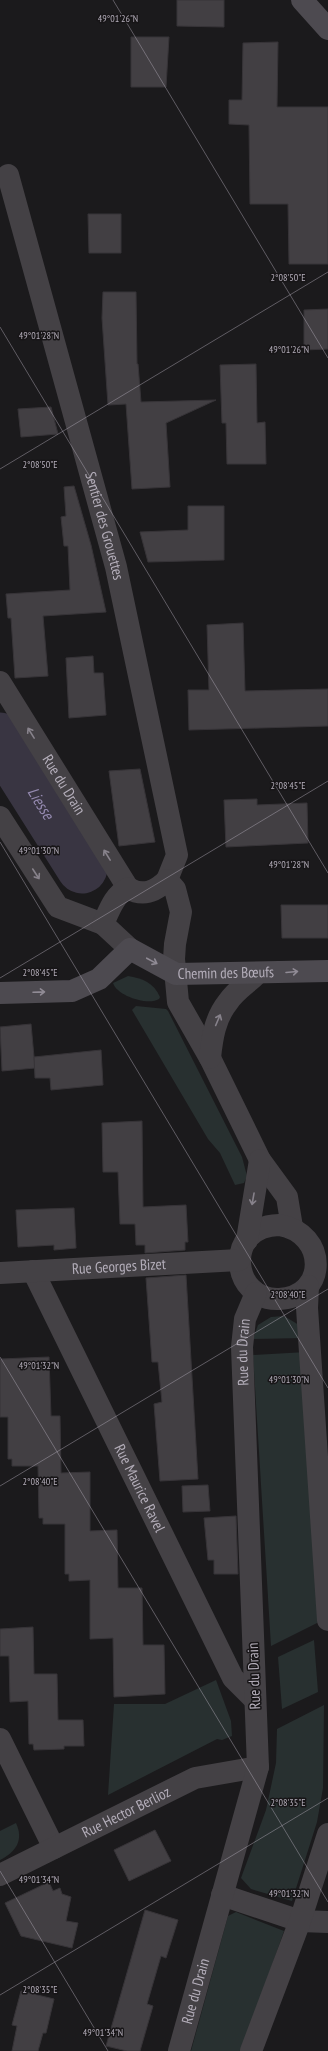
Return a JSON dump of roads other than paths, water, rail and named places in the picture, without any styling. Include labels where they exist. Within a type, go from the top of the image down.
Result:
[{"type":"street","points":[[302,0],[328,29]]},
{"type":"street","name":"Sentier des Grouettes","points":[[8,175],[116,567],[177,855],[167,880]]},
{"type":"street","name":"Rue du Drain","points":[[0,682],[128,888]]},
{"type":"street","points":[[0,817],[58,907],[103,924],[130,950],[99,979],[72,991],[0,993]]},
{"type":"street","points":[[103,924],[116,898],[128,888],[133,891],[149,892],[159,888],[167,880],[176,889],[181,912],[175,944],[178,1002],[210,1058],[260,1160],[287,1197],[298,1231],[313,1246],[323,1268],[308,1286],[291,1297],[278,1300],[256,1293],[245,1282],[240,1272],[239,1260],[241,1248],[262,1226],[279,1225],[298,1231],[328,1235]]},
{"type":"street","name":"Chemin des Bœufs","points":[[130,950],[176,974],[257,974],[328,971]]},
{"type":"street","points":[[210,1058],[215,1024],[221,1012],[228,1001],[257,974]]},
{"type":"street","points":[[247,1240],[260,1160]]},
{"type":"street","name":"Rue Georges Bizet","points":[[0,1273],[239,1260]]},
{"type":"street","name":"Rue Maurice Ravel","points":[[33,1271],[233,1678],[254,1700]]},
{"type":"street","points":[[308,1286],[307,1308],[328,1620]]},
{"type":"street","name":"Rue du Drain","points":[[179,2051],[258,1767],[254,1700],[242,1347],[245,1319],[256,1293]]},
{"type":"street","points":[[0,1739],[54,1848]]},
{"type":"street","name":"Rue Hector Berlioz","points":[[0,1875],[195,1778],[258,1767]]},
{"type":"street","points":[[251,2051],[300,1921],[328,1834]]},
{"type":"street","points":[[222,1896],[300,1921],[328,1922]]},
{"type":"waterway","name":"Liesse","points":[[0,738],[82,868]]}]
